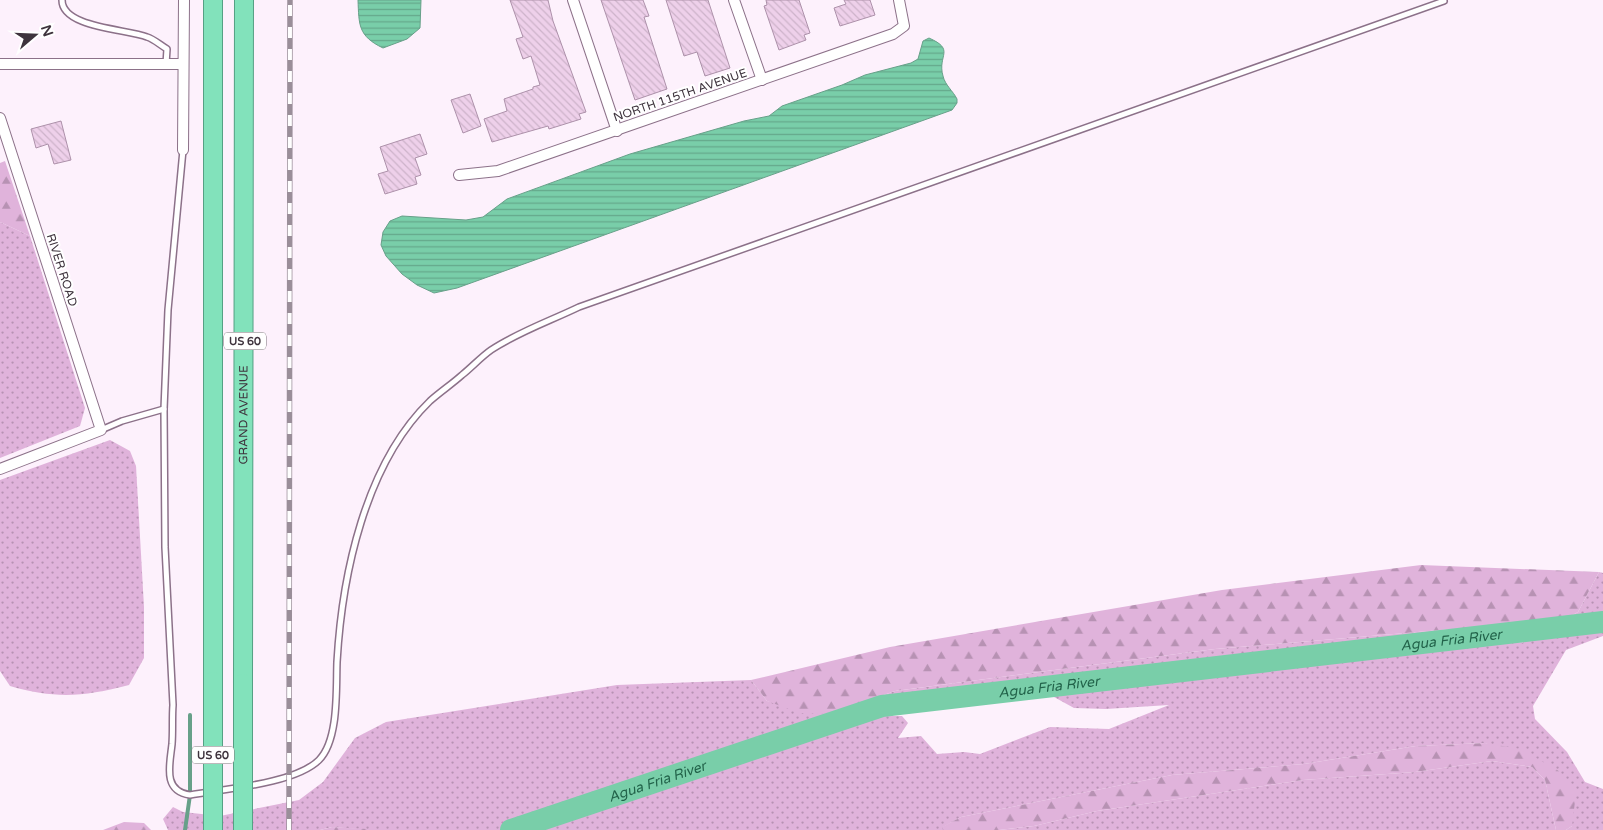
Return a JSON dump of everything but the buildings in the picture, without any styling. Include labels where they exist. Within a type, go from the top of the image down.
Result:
[{"type":"highway","name":"US 60","points":[[213,0],[213,830]]},
{"type":"highway","name":"GRAND AVENUE","points":[[243,830],[244,0]]},
{"type":"street","points":[[183,150],[184,0]]},
{"type":"street","points":[[573,0],[617,131]]},
{"type":"street","points":[[734,0],[762,80]]},
{"type":"street","name":"NORTH 115TH AVENUE","points":[[459,175],[498,171],[893,34],[904,26],[899,0]]},
{"type":"street","points":[[0,64],[183,64]]},
{"type":"street","name":"RIVER ROAD","points":[[0,118],[101,430]]},
{"type":"street","points":[[0,469],[101,430]]},
{"type":"lane","points":[[62,0],[62,5],[68,12],[86,24],[148,37],[167,50],[166,64]]},
{"type":"lane","points":[[183,150],[168,310],[164,409],[166,547],[173,705],[169,780],[181,794],[190,794],[261,783],[294,775],[320,760],[327,749],[332,734],[342,598],[363,516],[379,473],[399,440],[430,402],[492,350],[579,307],[1444,1]]},
{"type":"lane","points":[[101,430],[122,420],[164,409]]},
{"type":"green space","points":[[5,161],[30,236],[0,222],[0,163]]},
{"type":"green space","points":[[0,222],[30,236],[85,408],[80,426],[0,458]]},
{"type":"green space","points":[[110,440],[130,451],[136,466],[144,607],[144,658],[129,685],[113,689],[83,694],[55,695],[10,686],[0,671],[0,480]]},
{"type":"green space","points":[[1421,565],[1599,572],[1578,612],[1522,643],[1453,629],[1215,649],[895,691],[829,714],[800,713],[767,701],[751,680],[890,647],[1222,590]]},
{"type":"green space","points":[[1599,572],[1603,573],[1603,636],[1566,650],[1533,706],[1535,719],[1567,752],[1585,782],[1603,789],[1603,830],[1566,830],[1572,826],[1559,771],[1485,743],[1416,746],[1304,764],[1172,775],[961,817],[943,827],[943,830],[369,830],[332,827],[320,830],[168,830],[163,819],[173,807],[183,812],[220,816],[299,800],[323,782],[355,738],[386,722],[617,685],[751,680],[767,701],[829,714],[895,691],[1215,649],[1453,629],[1522,643],[1578,612]],"holes":[[[1023,680],[1074,708],[1106,709],[1169,705],[1109,729],[1050,727],[980,754],[964,752],[937,754],[921,736],[898,738],[908,723],[902,716],[893,716],[891,700]]]},
{"type":"green space","points":[[1485,743],[1520,749],[1559,771],[1576,793],[1572,826],[1566,830],[1556,830],[1545,780],[1532,767],[1492,761],[1415,772],[1303,780],[1097,811],[1034,826],[999,830],[943,830],[942,827],[961,817],[1172,775],[1304,764],[1416,746]]},
{"type":"green space","points":[[1492,761],[1532,767],[1545,780],[1556,830],[999,830],[1034,826],[1097,811],[1303,780],[1415,772]]},
{"type":"green space","points":[[124,822],[144,823],[151,830],[103,830]]},
{"type":"green space","points":[[332,827],[367,829],[369,830],[320,830]]},
{"type":"shaded area","points":[[358,0],[421,0],[420,28],[407,39],[383,48],[375,44],[364,34],[360,23]]},
{"type":"shaded area","points":[[929,38],[942,46],[944,50],[943,76],[957,99],[957,103],[952,110],[457,288],[434,293],[417,285],[402,274],[386,256],[381,245],[383,232],[390,221],[402,216],[466,220],[483,217],[507,199],[630,154],[744,121],[769,116],[782,106],[865,75],[911,63],[918,59],[923,41]]},
{"type":"waterway","name":"Agua Fria River","points":[[511,830],[882,706],[1603,622]]},
{"type":"waterway","points":[[185,830],[190,795],[190,715]]},
{"type":"railway","points":[[289,830],[290,0]]}]
